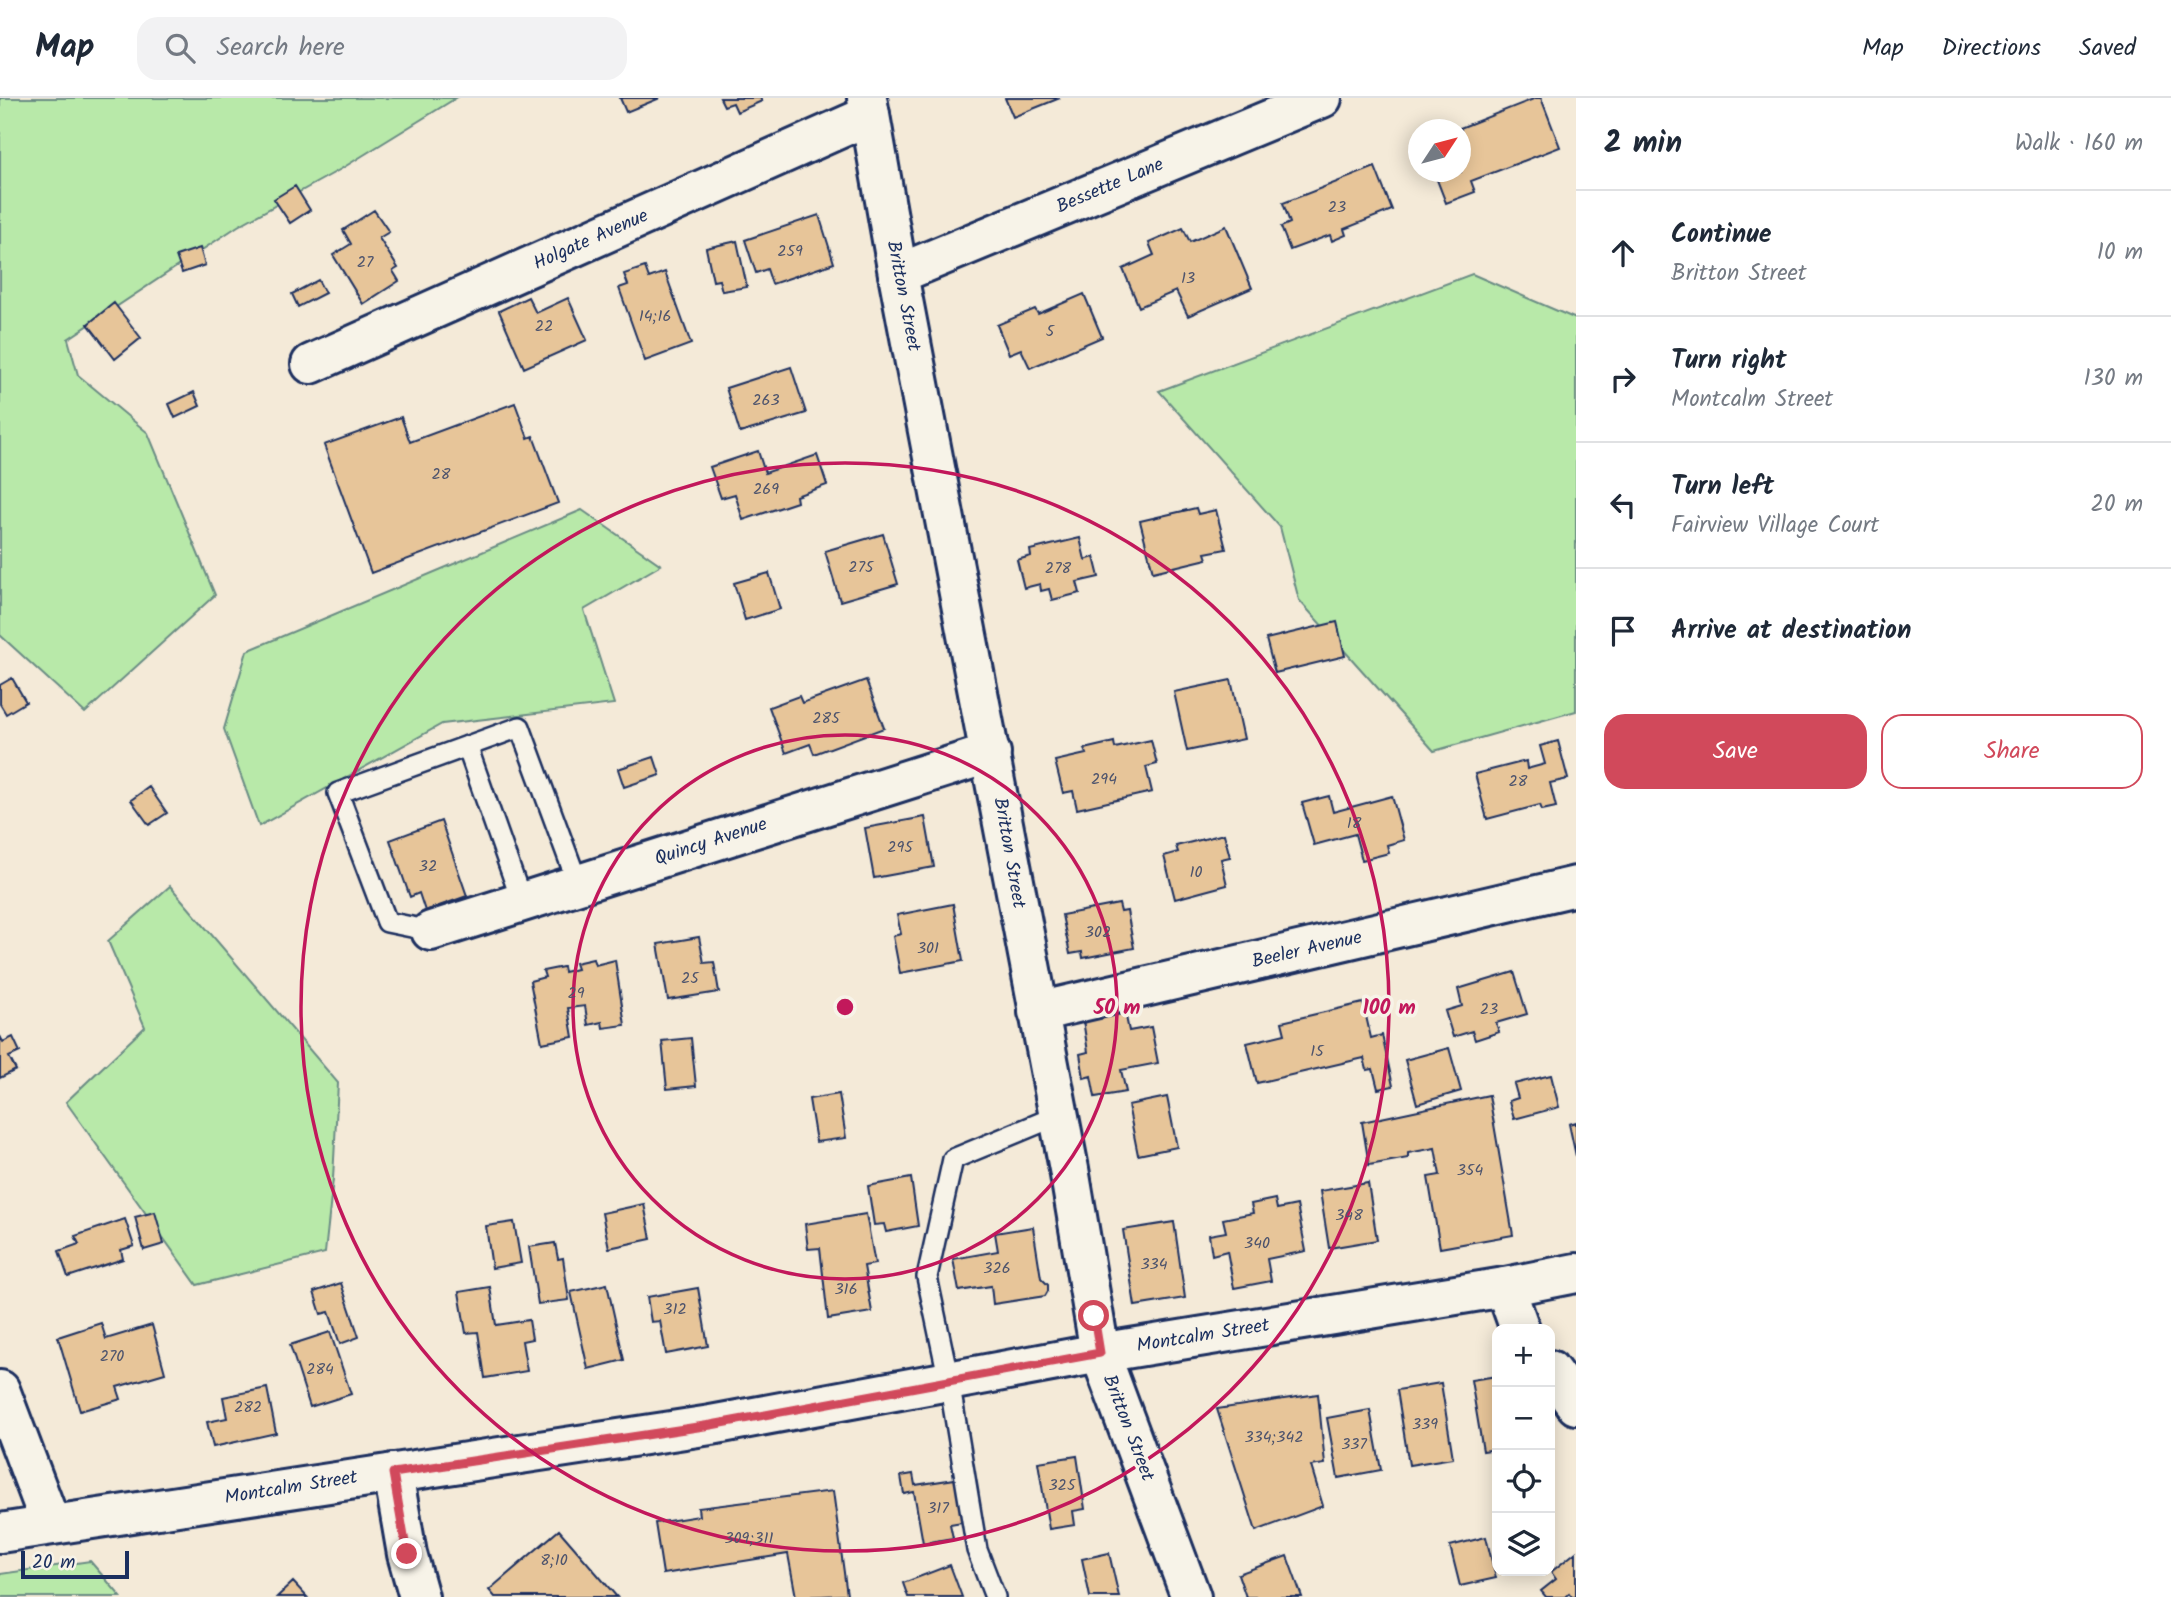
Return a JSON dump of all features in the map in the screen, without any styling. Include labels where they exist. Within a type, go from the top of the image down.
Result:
[{"type":"street","name":"Bessette Lane","points":[[898,274],[1322,98]]},
{"type":"street","name":"Britton Street","points":[[869,107],[898,274],[1059,1115],[1100,1353],[1191,1597]]},
{"type":"street","name":"Holgate Avenue","points":[[311,364],[869,107]]},
{"type":"street","name":"Quincy Avenue","points":[[431,931],[991,753]]},
{"type":"street","name":"Beeler Avenue","points":[[1038,1012],[1576,886]]},
{"type":"street","name":"Montcalm Street","points":[[0,1533],[711,1425],[1100,1353],[1576,1273]]},
{"type":"street","points":[[1505,1287],[1518,1324]]},
{"type":"street","points":[[1555,1377],[1576,1405]]},
{"type":"street","points":[[0,1390],[51,1525]]},
{"type":"street","points":[[393,1473],[407,1554],[419,1597]]},
{"type":"lane","points":[[431,931],[387,922],[338,793],[520,727],[578,884]]},
{"type":"lane","points":[[467,746],[522,902]]},
{"type":"lane","points":[[995,1597],[977,1550],[949,1381],[927,1277],[953,1159],[1059,1115]]},
{"type":"green space","points":[[0,98],[456,98],[341,169],[238,226],[68,339],[78,375],[148,433],[215,595],[85,713],[0,635]]},
{"type":"green space","points":[[1472,274],[1576,319],[1576,711],[1434,751],[1299,600],[1280,527],[1159,391]]},
{"type":"green space","points":[[582,510],[661,565],[584,610],[614,704],[442,724],[259,826],[224,729],[247,651]]},
{"type":"green space","points":[[170,886],[338,1083],[333,1179],[325,1253],[197,1285],[66,1102],[145,1027],[108,941]]},
{"type":"green space","points":[[90,1561],[121,1597],[0,1597],[0,1574]]},
{"type":"building","points":[[620,98],[660,98],[626,112]]},
{"type":"building","points":[[720,98],[760,98],[762,101],[737,112],[733,103],[724,106]]},
{"type":"building","points":[[1005,98],[1060,98],[1013,117]]},
{"type":"building","points":[[1541,98],[1560,147],[1471,181],[1471,124]]},
{"type":"building","points":[[1375,167],[1392,210],[1344,229],[1346,235],[1332,241],[1330,235],[1290,250],[1281,227],[1290,223],[1283,203]]},
{"type":"building","points":[[1471,181],[1475,192],[1446,203],[1438,182]]},
{"type":"building","points":[[295,186],[310,210],[290,223],[274,199]]},
{"type":"building","points":[[374,210],[389,232],[379,238],[398,268],[393,271],[399,281],[363,304],[333,255],[351,244],[343,230]]},
{"type":"building","points":[[819,215],[834,263],[772,284],[767,269],[756,273],[745,240]]},
{"type":"building","points":[[1226,226],[1252,288],[1188,316],[1176,291],[1139,307],[1123,269],[1154,255],[1149,243],[1183,228],[1190,242]]},
{"type":"building","points":[[737,241],[747,287],[722,291],[719,280],[713,281],[706,248]]},
{"type":"building","points":[[200,248],[205,265],[182,273],[176,256]]},
{"type":"building","points":[[645,267],[649,278],[665,272],[691,344],[645,361],[619,288],[628,285],[624,274]]},
{"type":"building","points":[[318,280],[325,293],[298,307],[292,294]]},
{"type":"building","points":[[1084,294],[1102,337],[1030,368],[1021,349],[1009,354],[997,325],[1035,309],[1038,314]]},
{"type":"building","points":[[528,297],[536,313],[568,298],[587,340],[524,368],[499,311]]},
{"type":"building","points":[[114,303],[141,338],[115,359],[88,324]]},
{"type":"building","points":[[791,367],[806,413],[740,433],[726,388]]},
{"type":"building","points":[[194,392],[200,406],[175,418],[169,404]]},
{"type":"building","points":[[515,403],[528,438],[533,436],[558,503],[371,573],[324,445],[401,417],[410,442]]},
{"type":"building","points":[[758,451],[765,473],[817,455],[827,485],[796,496],[797,502],[743,520],[735,494],[721,498],[710,467]]},
{"type":"building","points":[[1196,508],[1198,514],[1216,510],[1226,549],[1205,553],[1207,559],[1153,572],[1140,521]]},
{"type":"building","points":[[883,534],[898,584],[840,601],[825,551]]},
{"type":"building","points":[[1080,538],[1085,560],[1094,557],[1099,577],[1077,582],[1080,593],[1052,600],[1049,589],[1041,591],[1040,584],[1024,588],[1017,560],[1031,556],[1030,550]]},
{"type":"building","points":[[769,573],[780,609],[745,620],[734,583]]},
{"type":"building","points":[[1337,622],[1345,656],[1275,673],[1266,639]]},
{"type":"building","points":[[12,678],[26,702],[6,714],[0,704],[0,685]]},
{"type":"building","points":[[866,680],[884,728],[814,754],[810,744],[786,753],[769,707],[799,696],[802,703]]},
{"type":"building","points":[[1231,680],[1244,739],[1187,751],[1174,692]]},
{"type":"building","points":[[1151,740],[1157,764],[1146,767],[1152,792],[1077,809],[1073,791],[1063,793],[1055,761],[1086,754],[1084,749],[1114,742],[1115,748]]},
{"type":"building","points":[[1558,741],[1568,779],[1550,783],[1556,807],[1542,810],[1540,805],[1487,819],[1475,774],[1526,761],[1527,769],[1545,764],[1540,746]]},
{"type":"building","points":[[654,757],[660,775],[624,787],[618,769]]},
{"type":"building","points":[[149,787],[167,813],[149,825],[131,800]]},
{"type":"building","points":[[1329,796],[1333,812],[1392,796],[1404,840],[1387,845],[1389,853],[1362,860],[1355,834],[1314,845],[1302,803]]},
{"type":"building","points":[[925,817],[934,867],[874,878],[865,828]]},
{"type":"building","points":[[441,821],[467,896],[425,911],[419,893],[410,897],[390,840]]},
{"type":"building","points":[[1224,834],[1230,857],[1221,859],[1227,885],[1175,899],[1164,856],[1178,852],[1176,846]]},
{"type":"building","points":[[953,904],[963,961],[900,973],[893,936],[901,934],[897,915]]},
{"type":"building","points":[[1119,904],[1121,912],[1127,911],[1134,948],[1083,958],[1082,952],[1070,954],[1062,915]]},
{"type":"building","points":[[699,937],[704,963],[714,962],[719,992],[668,1000],[658,944]]},
{"type":"building","points":[[593,959],[595,965],[615,960],[625,1025],[603,1028],[602,1022],[588,1025],[585,1006],[568,1008],[573,1037],[542,1043],[530,981],[545,977],[543,971],[563,967],[564,972],[577,969],[575,963]]},
{"type":"building","points":[[1514,972],[1527,1014],[1496,1023],[1499,1032],[1475,1040],[1472,1031],[1453,1037],[1445,1011],[1462,1006],[1458,989]]},
{"type":"building","points":[[1363,1003],[1371,1038],[1382,1035],[1393,1086],[1378,1089],[1373,1069],[1367,1070],[1364,1058],[1257,1083],[1247,1043],[1285,1034],[1282,1022]]},
{"type":"building","points":[[1125,1012],[1129,1031],[1151,1027],[1158,1063],[1121,1070],[1126,1092],[1095,1097],[1091,1076],[1084,1078],[1080,1054],[1088,1052],[1083,1020]]},
{"type":"building","points":[[0,1036],[3,1042],[13,1037],[20,1052],[9,1057],[16,1070],[0,1078]]},
{"type":"building","points":[[691,1038],[696,1086],[667,1089],[662,1041]]},
{"type":"building","points":[[1449,1048],[1461,1091],[1417,1104],[1405,1060]]},
{"type":"building","points":[[1551,1075],[1559,1107],[1514,1119],[1509,1101],[1518,1098],[1514,1084]]},
{"type":"building","points":[[839,1094],[846,1138],[816,1142],[809,1099]]},
{"type":"building","points":[[1489,1095],[1513,1235],[1440,1248],[1428,1177],[1440,1175],[1435,1148],[1408,1153],[1408,1158],[1369,1165],[1362,1122]]},
{"type":"building","points":[[1167,1097],[1177,1147],[1138,1155],[1128,1105]]},
{"type":"building","points":[[1576,1122],[1576,1156],[1569,1124]]},
{"type":"building","points":[[911,1178],[918,1226],[886,1232],[884,1224],[874,1225],[868,1186]]},
{"type":"building","points":[[1368,1183],[1377,1240],[1329,1248],[1320,1191]]},
{"type":"building","points":[[1275,1199],[1277,1209],[1297,1205],[1306,1251],[1267,1259],[1271,1281],[1234,1288],[1227,1251],[1212,1255],[1209,1235],[1226,1232],[1223,1219],[1253,1213],[1251,1204]]},
{"type":"building","points":[[644,1204],[651,1239],[609,1248],[602,1213]]},
{"type":"building","points":[[155,1212],[164,1244],[144,1250],[135,1217]]},
{"type":"building","points":[[866,1214],[875,1264],[864,1266],[872,1312],[828,1319],[820,1248],[808,1249],[805,1224]]},
{"type":"building","points":[[125,1219],[134,1246],[121,1250],[123,1259],[68,1277],[59,1251],[79,1244],[75,1236]]},
{"type":"building","points":[[514,1222],[521,1263],[492,1268],[486,1226]]},
{"type":"building","points":[[1174,1222],[1185,1298],[1135,1306],[1123,1230]]},
{"type":"building","points":[[1033,1227],[1041,1278],[1048,1285],[1045,1296],[993,1304],[991,1286],[959,1291],[953,1259],[998,1251],[995,1233]]},
{"type":"building","points":[[555,1243],[558,1259],[563,1258],[569,1300],[538,1304],[529,1247]]},
{"type":"building","points":[[341,1283],[359,1337],[340,1344],[329,1312],[321,1314],[314,1292]]},
{"type":"building","points":[[607,1284],[624,1360],[588,1369],[571,1292]]},
{"type":"building","points":[[490,1287],[496,1325],[529,1320],[532,1339],[522,1341],[527,1371],[485,1378],[478,1332],[466,1333],[459,1292]]},
{"type":"building","points":[[698,1288],[708,1346],[666,1354],[660,1321],[651,1322],[647,1297]]},
{"type":"building","points":[[101,1323],[106,1339],[152,1325],[165,1373],[117,1387],[121,1399],[80,1411],[58,1337]]},
{"type":"building","points":[[330,1332],[351,1394],[310,1407],[290,1345]]},
{"type":"building","points":[[1492,1377],[1492,1450],[1483,1451],[1471,1380]]},
{"type":"building","points":[[1441,1383],[1453,1458],[1409,1465],[1397,1390]]},
{"type":"building","points":[[267,1388],[276,1433],[213,1447],[207,1422],[227,1418],[223,1397]]},
{"type":"building","points":[[1318,1394],[1325,1464],[1311,1466],[1323,1506],[1256,1531],[1217,1409]]},
{"type":"building","points":[[1370,1410],[1381,1470],[1338,1478],[1327,1418]]},
{"type":"building","points":[[1077,1456],[1085,1509],[1073,1511],[1075,1525],[1049,1529],[1038,1462]]},
{"type":"building","points":[[913,1474],[915,1485],[955,1479],[962,1522],[950,1524],[953,1538],[923,1543],[914,1492],[904,1494],[901,1476]]},
{"type":"building","points":[[833,1491],[847,1595],[796,1597],[788,1554],[663,1574],[655,1523],[699,1516],[698,1508]]},
{"type":"building","points":[[559,1530],[617,1597],[495,1597],[489,1590]]},
{"type":"building","points":[[1486,1537],[1492,1562],[1492,1576],[1496,1578],[1460,1586],[1450,1546]]},
{"type":"building","points":[[1576,1552],[1576,1597],[1569,1593],[1565,1597],[1546,1597],[1541,1591],[1556,1579],[1555,1569]]},
{"type":"building","points":[[1109,1553],[1119,1597],[1090,1597],[1082,1559]]},
{"type":"building","points":[[1287,1556],[1302,1597],[1246,1597],[1238,1574]]},
{"type":"building","points":[[950,1565],[962,1597],[908,1597],[903,1583]]},
{"type":"building","points":[[293,1582],[307,1597],[277,1597]]},
{"type":"route","points":[[407,1554],[393,1473],[711,1425],[1100,1353],[1094,1316]]}]
